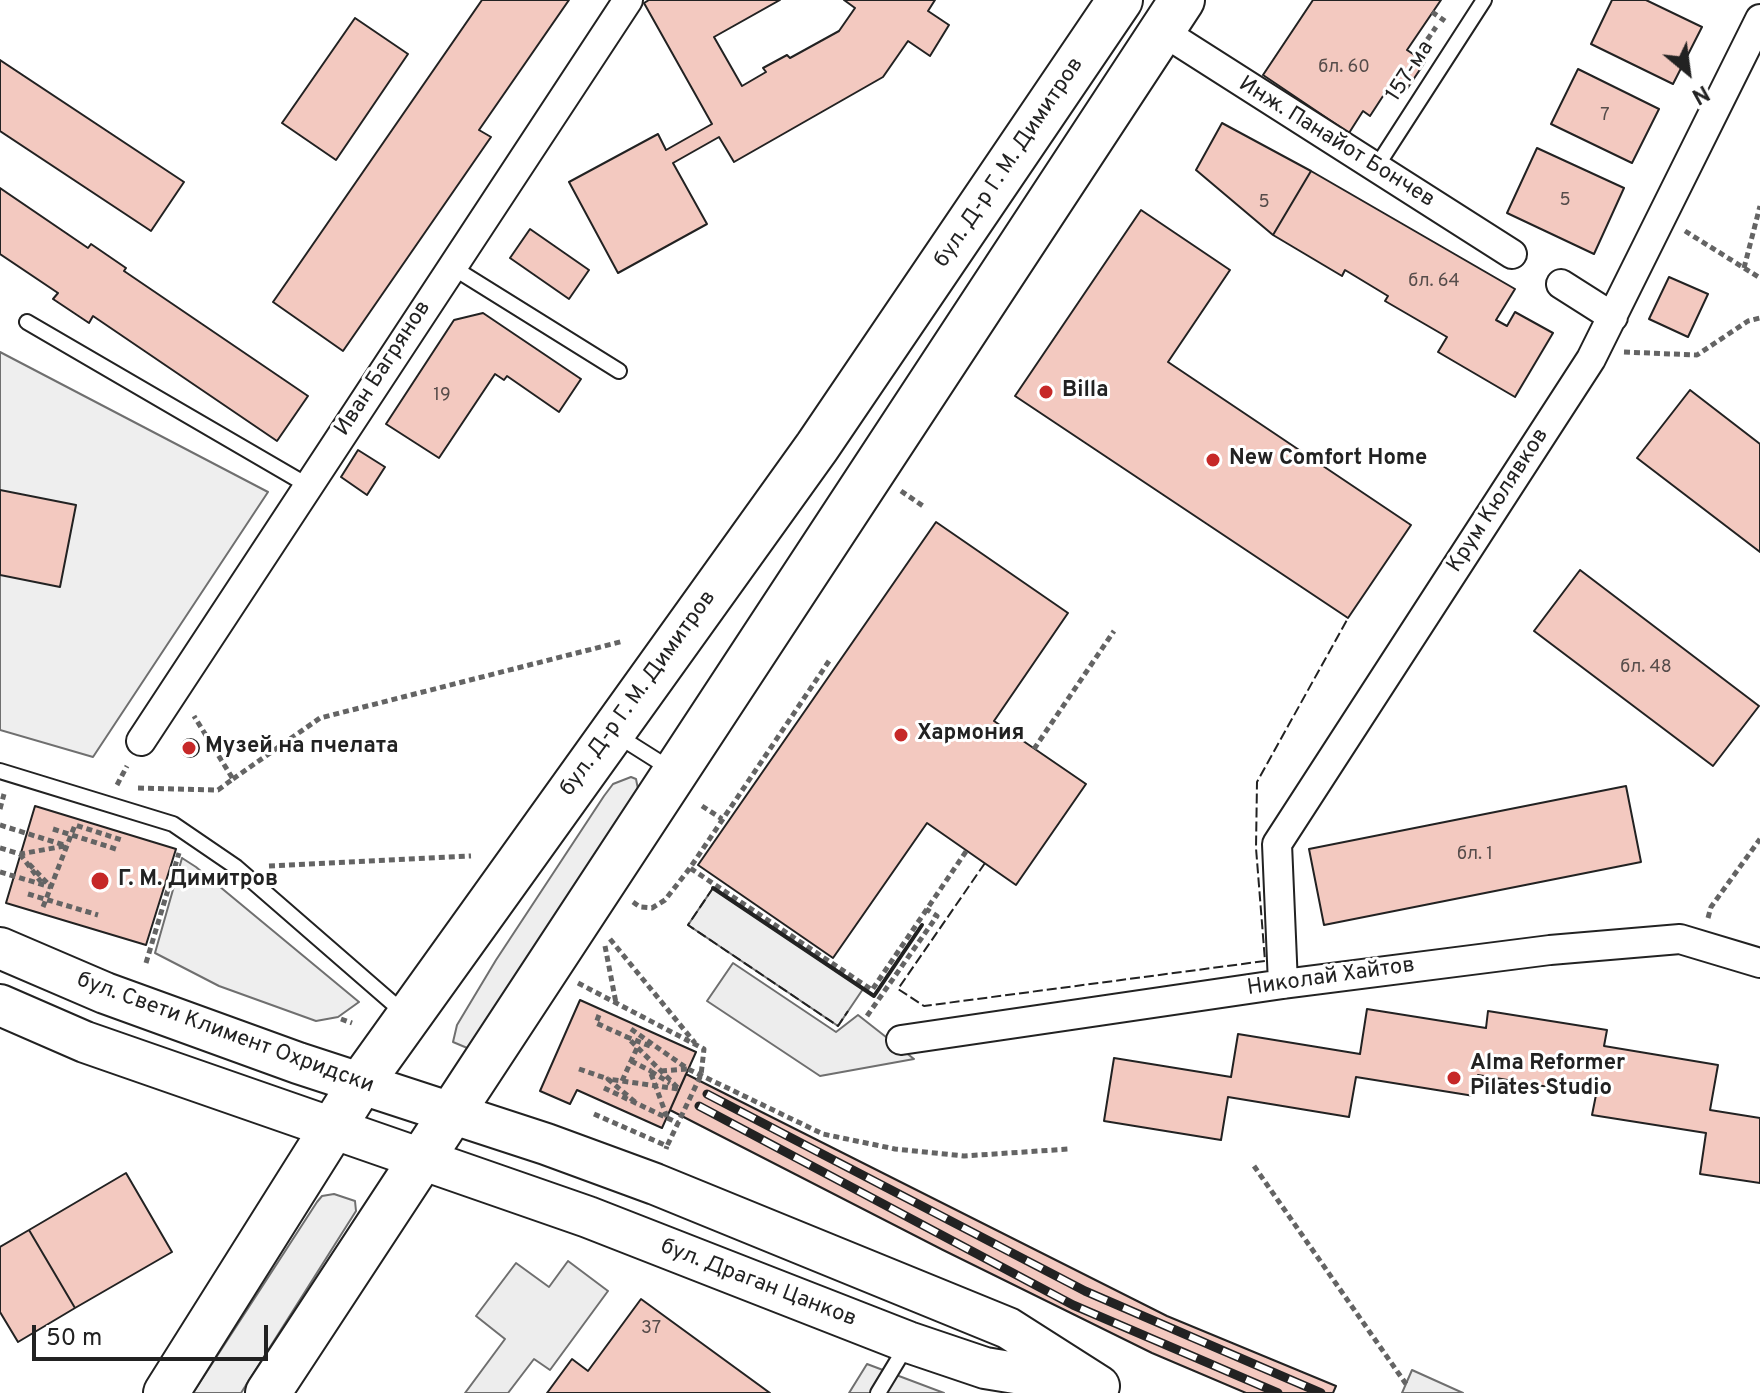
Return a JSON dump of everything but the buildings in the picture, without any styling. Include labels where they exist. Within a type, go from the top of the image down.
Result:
[{"type":"main road","name":"бул. Д-р Г. М. Димитров","points":[[166,1393],[407,1015],[817,447],[1120,0]]},
{"type":"main road","points":[[268,1393],[453,1114],[689,790],[1172,15]]},
{"type":"main road","name":"бул. Свети Климент Охридски","points":[[0,948],[105,993],[453,1114]]},
{"type":"main road","points":[[0,1005],[85,1042],[422,1160]]},
{"type":"main road","name":"бул. Драган Цанков","points":[[453,1114],[655,1184],[1008,1328],[1108,1390]]},
{"type":"main road","name":"бул. Драган Цанков","points":[[422,1160],[588,1217],[908,1342],[985,1368],[1108,1390]]},
{"type":"street","name":"Иван Багрянов","points":[[141,741],[628,0]]},
{"type":"street","name":"Инж. Панайот Бончев","points":[[1172,15],[1375,169],[1512,254]]},
{"type":"street","name":"Крум Кюлявков","points":[[1283,984],[1277,844],[1597,347],[1760,19]]},
{"type":"street","points":[[1561,284],[1613,317]]},
{"type":"street","name":"Николай Хайтов","points":[[901,1040],[1283,984],[1550,950],[1680,939],[1760,963]]},
{"type":"lane","name":"157-ма","points":[[1375,169],[1484,0]]},
{"type":"lane","points":[[452,267],[619,371]]},
{"type":"lane","points":[[27,322],[307,485]]},
{"type":"lane","points":[[611,732],[689,790]]},
{"type":"lane","points":[[0,771],[110,802],[173,824],[236,867],[407,1015]]},
{"type":"lane","points":[[878,1393],[908,1342]]},
{"type":"path","points":[[1432,12],[1442,19]]},
{"type":"path","points":[[1416,56],[1424,45]]},
{"type":"path","points":[[1744,268],[1760,206]]},
{"type":"path","points":[[1718,252],[1760,278]]},
{"type":"path","points":[[1597,347],[1643,355],[1697,355],[1748,321],[1760,318]]},
{"type":"path","points":[[896,488],[923,506]]},
{"type":"path","points":[[1034,749],[1114,631]]},
{"type":"path","points":[[110,802],[115,787],[218,790],[320,718],[624,641]]},
{"type":"path","points":[[632,901],[640,907],[652,908],[665,900],[690,868],[829,661]]},
{"type":"path","points":[[176,688],[233,779]]},
{"type":"path","points":[[689,790],[722,819]]},
{"type":"path","points":[[0,825],[67,846]]},
{"type":"path","points":[[43,907],[75,825],[122,840]]},
{"type":"path","points":[[53,829],[119,850]]},
{"type":"path","points":[[146,963],[185,833]]},
{"type":"path","points":[[1711,907],[1760,839]]},
{"type":"path","points":[[0,848],[20,854],[67,846]]},
{"type":"path","points":[[690,868],[872,990],[967,850]]},
{"type":"path","points":[[20,854],[51,887]]},
{"type":"path","points":[[236,867],[471,856]]},
{"type":"path","points":[[0,872],[51,887]]},
{"type":"path","points":[[28,894],[98,915]]},
{"type":"path","points":[[867,1016],[937,916],[926,909]]},
{"type":"path","points":[[616,1003],[602,929],[696,1045]]},
{"type":"path","points":[[569,978],[704,1049],[701,1075],[667,1146]]},
{"type":"path","points":[[599,1015],[596,1023],[660,1049]]},
{"type":"path","points":[[341,1019],[352,1023]]},
{"type":"path","points":[[631,1029],[688,1069],[823,1134],[895,1149],[964,1156],[1069,1149]]},
{"type":"path","points":[[627,1037],[679,1089]]},
{"type":"path","points":[[622,1081],[637,1048]]},
{"type":"path","points":[[631,1061],[692,1095]]},
{"type":"path","points":[[579,1069],[608,1079],[679,1089]]},
{"type":"path","points":[[650,1071],[688,1069]]},
{"type":"path","points":[[650,1071],[667,1117]]},
{"type":"path","points":[[608,1079],[635,1102]]},
{"type":"path","points":[[604,1088],[678,1123]]},
{"type":"path","points":[[594,1114],[648,1138]]},
{"type":"path","points":[[1254,1166],[1406,1384]]},
{"type":"shaded area","points":[[0,352],[268,492],[93,757],[0,730]]},
{"type":"shaded area","points":[[631,777],[636,779],[638,789],[472,1050],[453,1042],[457,1025],[496,960],[604,796],[613,784]]},
{"type":"shaded area","points":[[182,858],[359,1002],[338,1017],[316,1021],[219,986],[155,953]]},
{"type":"shaded area","points":[[713,888],[863,989],[838,1026],[688,925]]},
{"type":"shaded area","points":[[733,963],[836,1032],[858,1015],[914,1059],[820,1076],[707,1001]]},
{"type":"shaded area","points":[[334,1194],[355,1201],[356,1211],[241,1393],[193,1393],[317,1202],[322,1196]]},
{"type":"shaded area","points":[[568,1261],[608,1291],[550,1370],[534,1359],[508,1393],[465,1393],[505,1339],[476,1316],[516,1263],[549,1287]]},
{"type":"shaded area","points":[[867,1364],[944,1393],[849,1393]]},
{"type":"shaded area","points":[[1412,1370],[1463,1393],[1402,1393]]},
{"type":"railway","points":[[707,1094],[1085,1291],[1321,1393]]},
{"type":"railway","points":[[699,1106],[1073,1305],[1278,1393]]},
{"type":"fence","points":[[985,863],[898,989],[924,1006],[1265,961],[1256,848],[1257,782],[1348,618]]},
{"type":"fence","points":[[713,888],[688,925],[838,1026],[848,1011]]},
{"type":"wall","points":[[713,888],[874,996],[922,925]]},
{"type":"place","name":"Billa","points":[[1046,392]]},
{"type":"place","name":"New Comfort Home","points":[[1213,460]]},
{"type":"place","name":"Хармония","points":[[901,735]]},
{"type":"place","name":"Музей на пчелата","points":[[189,748]]},
{"type":"place","name":"Г. М. Димитров","points":[[100,881]]},
{"type":"place","name":"Alma Reformer Pilates Studio","points":[[1454,1078]]}]
